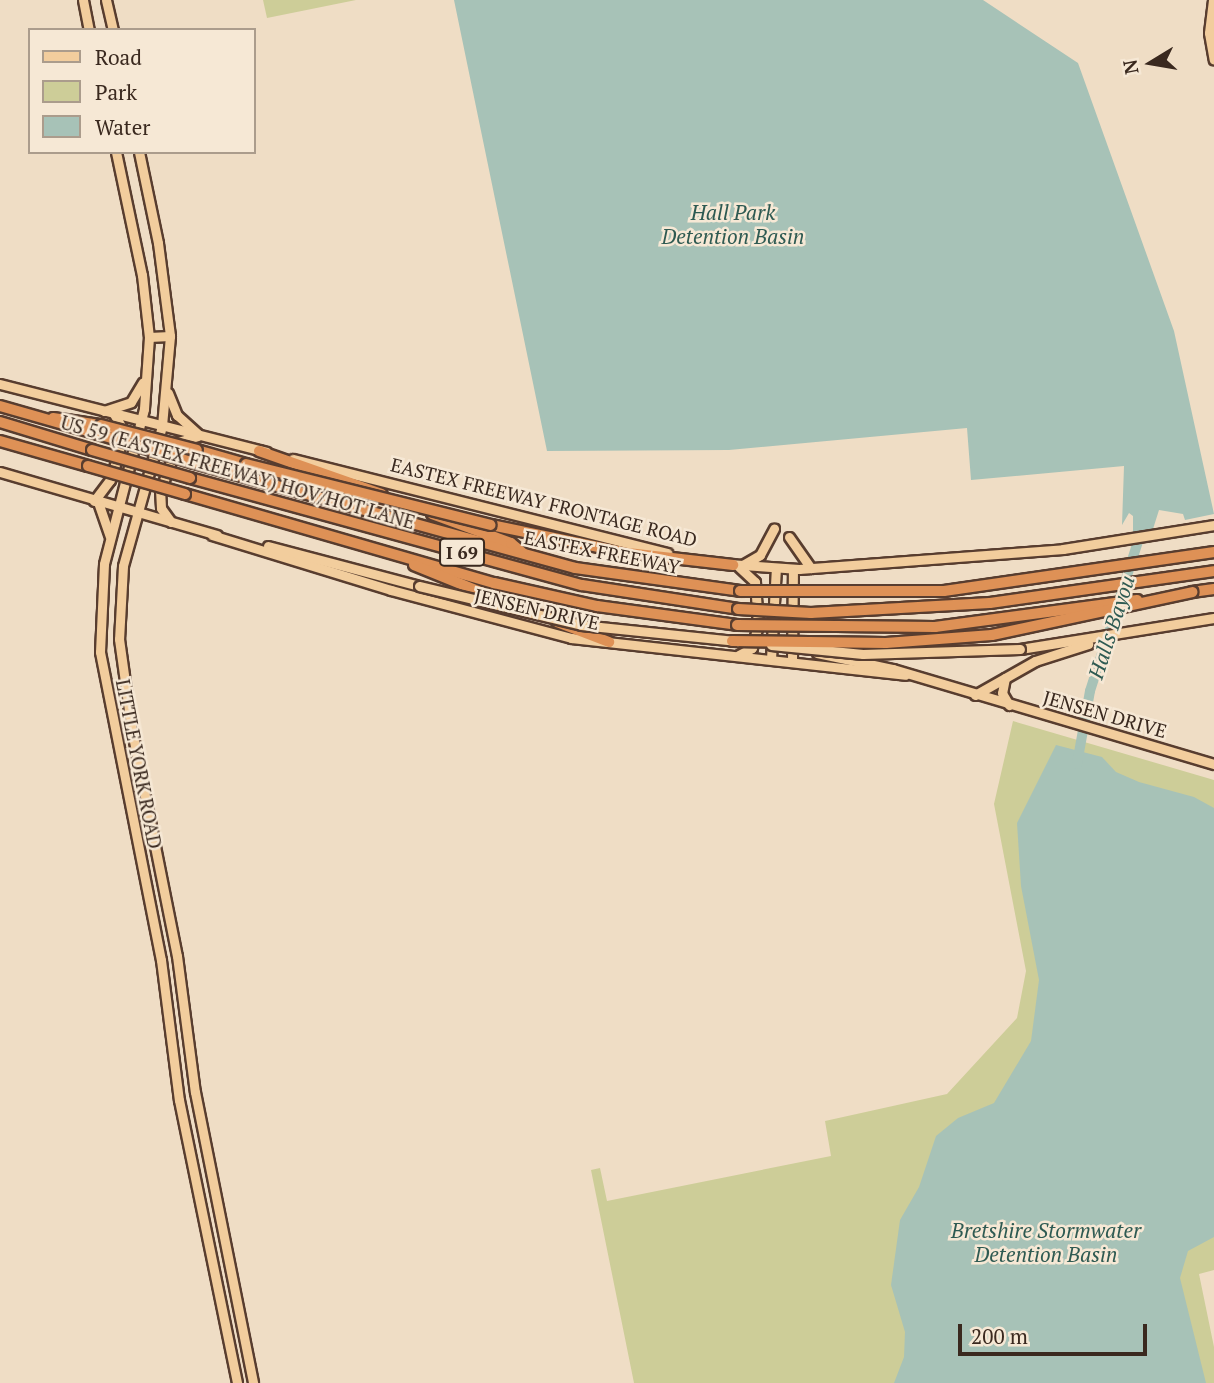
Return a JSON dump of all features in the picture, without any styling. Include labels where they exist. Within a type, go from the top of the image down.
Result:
[{"type":"highway","name":"EASTEX FREEWAY","points":[[0,406],[99,430],[194,463],[529,557],[598,573],[740,591],[944,591],[1214,552]]},
{"type":"highway","name":"US 59 (EASTEX FREEWAY) HOV/HOT LANE","points":[[0,422],[190,478],[582,585],[738,609],[811,613],[990,603],[1214,571]]},
{"type":"highway","points":[[99,430],[197,450],[491,525],[628,554],[736,565]]},
{"type":"highway","name":"I 69","points":[[0,442],[561,599],[737,625],[935,626],[1214,589]]},
{"type":"highway","points":[[259,450],[511,543],[529,557]]},
{"type":"highway","points":[[355,541],[609,642]]},
{"type":"highway","points":[[732,641],[886,643],[992,635],[1192,592]]},
{"type":"main road","points":[[83,0],[89,28]]},
{"type":"main road","points":[[106,0],[113,28]]},
{"type":"main road","points":[[1213,0],[1209,33],[1214,60]]},
{"type":"main road","name":"LITTLE YORK ROAD","points":[[116,154],[142,275],[149,337],[141,421],[110,540],[99,634],[114,731],[161,960],[172,1048],[237,1383]]},
{"type":"main road","name":"LITTLE YORK ROAD","points":[[139,154],[158,243],[170,336],[162,426],[123,566],[119,616],[132,731],[177,956],[189,1054],[253,1383]]},
{"type":"main road","points":[[149,337],[170,336]]},
{"type":"main road","points":[[96,501],[110,480],[119,452],[121,426],[108,413],[131,402],[146,374]]},
{"type":"main road","name":"EASTEX FREEWAY FRONTAGE ROAD","points":[[0,384],[658,552],[736,565],[811,568],[1104,544],[1214,525]]},
{"type":"main road","points":[[167,390],[177,415],[200,435]]},
{"type":"main road","points":[[171,523],[163,516],[159,499],[169,463],[178,442],[200,435]]},
{"type":"main road","points":[[0,472],[212,535],[282,548],[418,586],[581,625],[863,654],[1058,648],[1102,637],[1214,618]]},
{"type":"main road","points":[[96,501],[110,540]]},
{"type":"main road","points":[[736,565],[760,555],[774,529]]},
{"type":"main road","name":"JENSEN DRIVE","points":[[212,535],[475,614],[571,638],[905,675]]},
{"type":"main road","points":[[789,537],[811,568]]},
{"type":"main road","points":[[736,565],[752,575],[757,593],[756,641],[737,655]]},
{"type":"main road","points":[[771,659],[776,568]]},
{"type":"main road","points":[[792,662],[793,569]]},
{"type":"main road","name":"JENSEN DRIVE","points":[[792,646],[905,675],[1214,764]]},
{"type":"main road","points":[[975,695],[1058,648]]},
{"type":"main road","points":[[1007,676],[1001,687],[1009,705]]},
{"type":"main road","points":[[114,731],[132,731]]},
{"type":"main road","points":[[172,1048],[189,1054]]},
{"type":"main road","points":[[223,1314],[238,1310]]},
{"type":"green space","points":[[263,0],[356,0],[267,18]]},
{"type":"green space","name":"Bretshire Stormwater Detention Basin","points":[[1013,721],[1214,780],[1214,1270],[1199,1274],[1214,1347],[1214,1383],[634,1383],[591,1170],[600,1168],[607,1201],[831,1156],[825,1121],[947,1094],[1017,1018],[1026,971],[994,804]]},
{"type":"water","name":"Hall Park Detention Basin","points":[[454,0],[983,0],[1078,63],[1174,331],[1214,514],[1185,520],[1183,514],[1159,510],[1153,529],[1133,532],[1133,516],[1129,513],[1122,525],[1124,466],[971,480],[967,428],[729,450],[547,451]]},
{"type":"water","name":"Bretshire Stormwater Detention Basin","points":[[1056,745],[1102,757],[1116,772],[1139,782],[1194,797],[1214,808],[1214,1237],[1188,1251],[1180,1278],[1206,1383],[894,1383],[904,1357],[905,1332],[891,1285],[900,1220],[919,1187],[936,1136],[958,1118],[994,1103],[1031,1041],[1039,980],[1021,886],[1017,823]]},
{"type":"waterway","name":"Halls Bayou","points":[[1077,764],[1090,691],[1146,517]]}]
